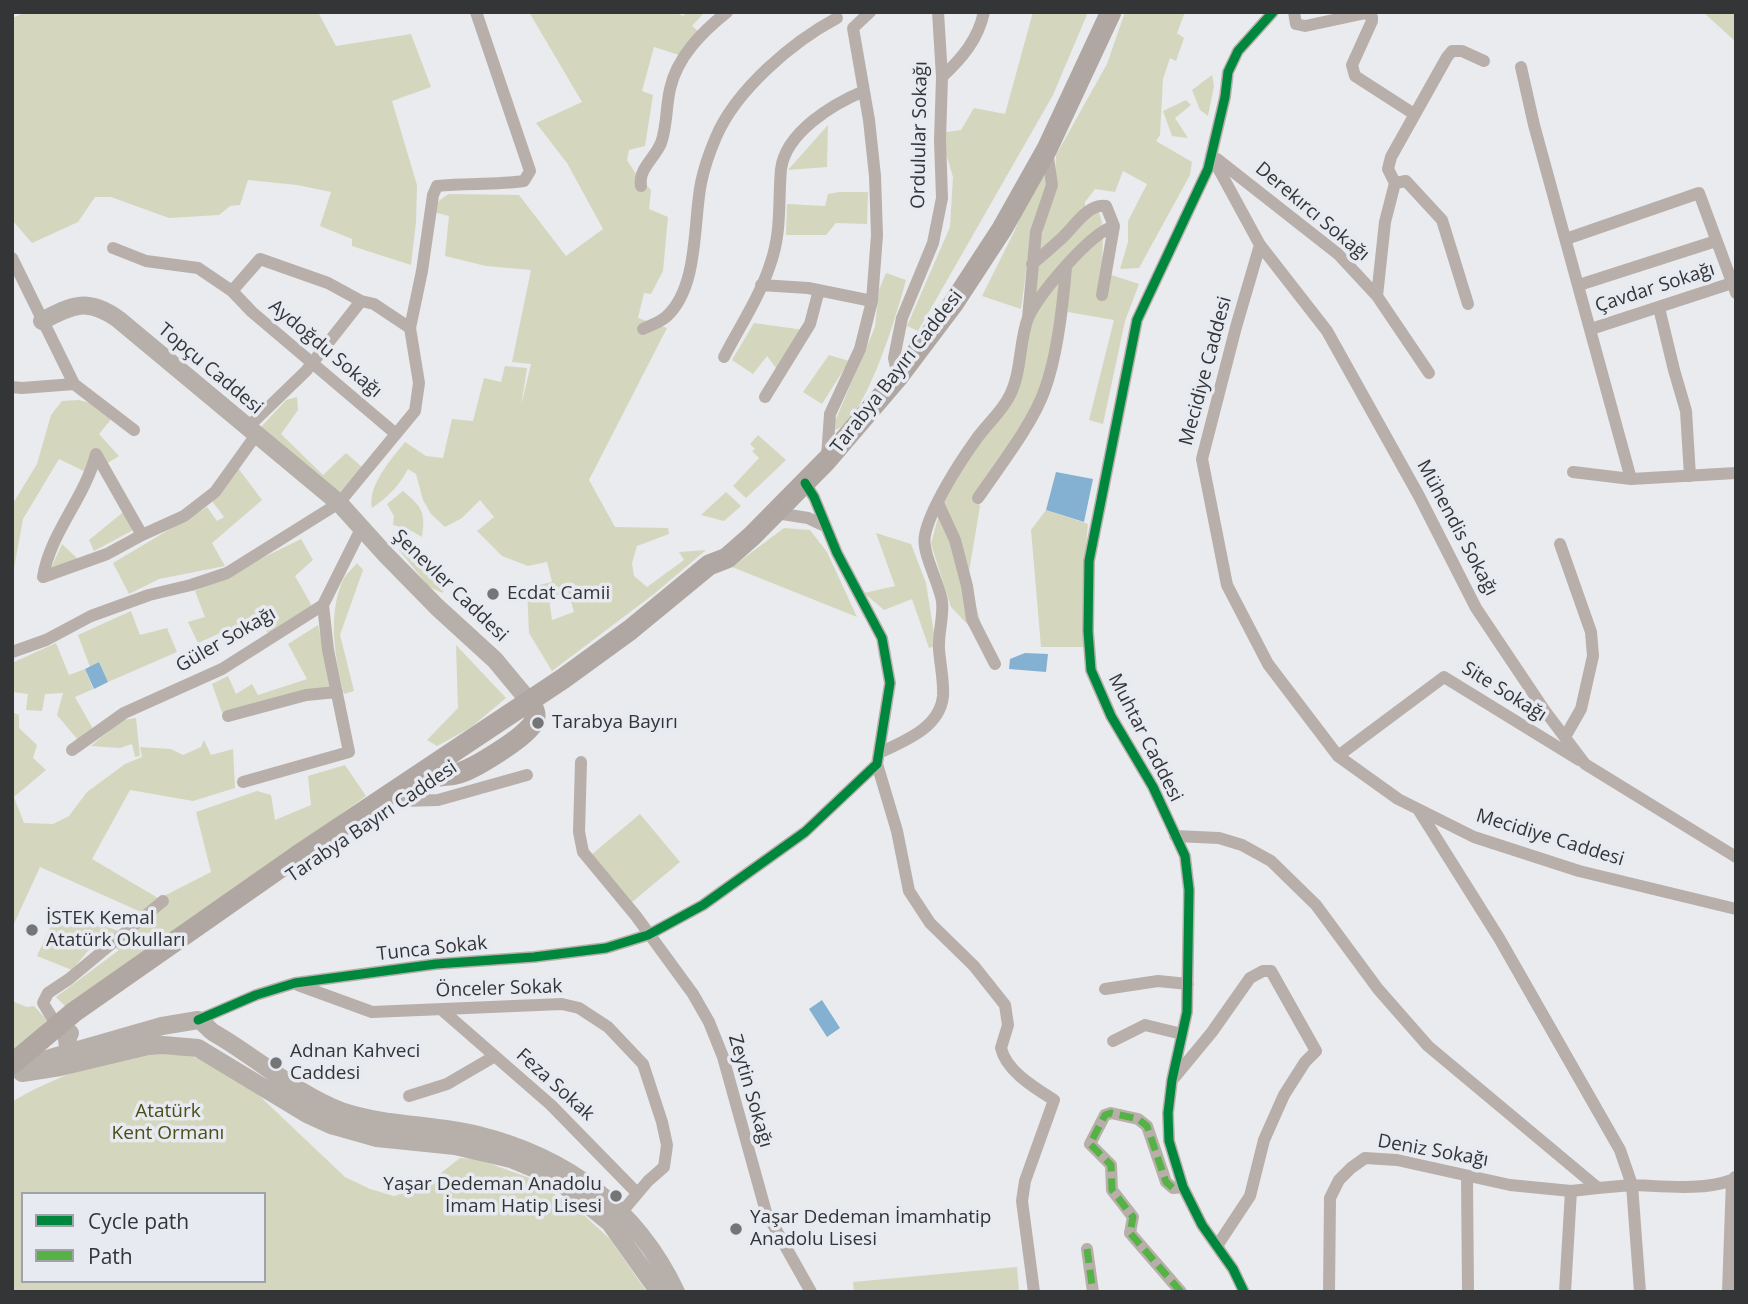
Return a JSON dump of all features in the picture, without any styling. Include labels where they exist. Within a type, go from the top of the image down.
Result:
[{"type":"main road","name":"Tarabya Bayırı Caddesi","points":[[69,1036],[240,895],[532,706],[709,565],[727,558],[776,513],[827,460],[898,377],[974,273],[1047,149],[1111,12]]},
{"type":"main road","name":"Topçu Caddesi","points":[[42,321],[80,305],[101,307],[339,503]]},
{"type":"main road","name":"Şenevler Caddesi","points":[[339,503],[437,607],[495,660],[532,706]]},
{"type":"main road","name":"Tarabya Bayırı Caddesi","points":[[18,1069],[69,1036],[214,929],[401,801],[440,776],[464,771],[506,746],[532,726],[532,706]]},
{"type":"main road","points":[[201,1025],[183,1026],[181,1034],[193,1047],[307,1114],[331,1125],[377,1138],[455,1146],[511,1159],[554,1177],[610,1223],[659,1292]]},
{"type":"main road","points":[[18,1069],[60,1067],[148,1046],[193,1047],[207,1042],[201,1025]]},
{"type":"main road","points":[[18,1069],[69,1036],[162,1026],[201,1025],[240,1048],[301,1093],[344,1111],[414,1126],[477,1135],[526,1150],[578,1176],[621,1213],[663,1263],[676,1292]]},
{"type":"street","points":[[12,652],[46,640],[91,616],[149,595],[227,573],[339,503],[415,411],[419,383],[410,328],[422,271],[433,195],[437,186],[524,181],[530,171],[475,12]]},
{"type":"street","points":[[641,186],[640,175],[661,143],[670,88],[678,68],[688,50],[727,12]]},
{"type":"street","points":[[853,28],[870,12]]},
{"type":"street","name":"Ordulular Sokağı","points":[[898,377],[894,358],[902,318],[933,243],[942,198],[942,77],[938,12]]},
{"type":"street","points":[[942,77],[965,55],[981,27],[984,12]]},
{"type":"street","name":"Muhtar Caddesi","points":[[1244,1292],[1233,1269],[1202,1224],[1182,1187],[1169,1141],[1168,1113],[1172,1080],[1187,1012],[1189,890],[1185,856],[1153,788],[1111,716],[1091,670],[1088,631],[1089,561],[1137,320],[1208,169],[1225,97],[1228,72],[1238,51],[1273,12]]},
{"type":"street","points":[[1294,12],[1296,24],[1305,26],[1366,13],[1372,17],[1352,65],[1354,76],[1414,114]]},
{"type":"street","points":[[643,329],[666,317],[679,299],[692,261],[702,181],[716,137],[728,113],[780,57],[832,15],[853,28],[875,176],[877,235],[872,301],[860,349],[830,414],[827,460]]},
{"type":"street","points":[[1377,296],[1385,222],[1395,183],[1388,169],[1391,157],[1452,51],[1462,51],[1484,61]]},
{"type":"street","points":[[1521,67],[1534,125],[1631,479]]},
{"type":"street","points":[[724,357],[770,267],[778,236],[781,168],[787,151],[792,142],[812,123],[847,98],[864,91]]},
{"type":"street","name":"Tunca Sokak","points":[[201,1025],[256,995],[295,984],[436,964],[606,948],[648,935],[703,905],[805,832],[878,759],[931,722],[938,712],[943,696],[939,645],[942,602],[924,538],[938,503],[974,442],[1010,397],[1017,377],[1028,318],[1036,232],[1052,186],[1047,149]]},
{"type":"street","name":"Mühendis Sokağı","points":[[1211,155],[1260,245],[1328,331],[1419,496],[1476,608],[1585,764],[1734,851]]},
{"type":"street","name":"Derekırcı Sokağı","points":[[1211,155],[1338,254],[1377,296],[1429,373]]},
{"type":"street","points":[[1395,183],[1406,181],[1442,220],[1468,304]]},
{"type":"street","points":[[1566,239],[1699,192],[1734,288]]},
{"type":"street","points":[[1032,264],[1065,236],[1080,219],[1096,207],[1107,206],[1114,226],[1102,295]]},
{"type":"street","points":[[1028,318],[1066,267],[1096,235],[1114,226]]},
{"type":"street","points":[[1578,285],[1716,241]]},
{"type":"street","name":"Mecidiye Caddesi","points":[[1260,245],[1202,459],[1227,585],[1268,664],[1338,756],[1398,799],[1474,837],[1579,871],[1736,909]]},
{"type":"street","name":"Aydoğdu Sokağı","points":[[113,248],[146,261],[198,268],[232,290],[252,312],[396,434]]},
{"type":"street","points":[[12,258],[74,384],[134,430]]},
{"type":"street","points":[[232,290],[261,259],[328,283],[361,301],[374,304],[410,328]]},
{"type":"street","points":[[978,498],[1018,439],[1045,389],[1063,309],[1066,267]]},
{"type":"street","points":[[761,285],[819,290],[872,301]]},
{"type":"street","name":"Çavdar Sokağı","points":[[1591,329],[1734,288]]},
{"type":"street","points":[[765,397],[810,324],[819,290]]},
{"type":"street","points":[[142,535],[96,454],[91,475],[46,559],[43,577],[107,554],[184,516],[215,492],[252,432],[361,301]]},
{"type":"street","points":[[1658,308],[1686,411],[1690,476]]},
{"type":"street","points":[[12,387],[74,384]]},
{"type":"street","points":[[1573,472],[1631,479],[1736,473]]},
{"type":"street","points":[[806,483],[825,526],[883,638],[890,683],[878,759],[909,891],[930,923],[974,966],[1005,1005],[1008,1025],[1001,1048],[1008,1063],[1054,1100],[1024,1181],[1022,1201],[1034,1292]]},
{"type":"street","points":[[938,503],[955,540],[972,619],[996,664]]},
{"type":"street","points":[[776,513],[808,518],[825,526]]},
{"type":"street","points":[[243,782],[349,752],[328,650],[323,606],[362,527]]},
{"type":"street","points":[[1560,544],[1591,632],[1593,656],[1581,709],[1565,737]]},
{"type":"street","name":"Güler Sokağı","points":[[72,750],[124,713],[222,669],[323,606]]},
{"type":"street","name":"Site Sokağı","points":[[1338,756],[1444,677],[1585,764]]},
{"type":"street","points":[[228,716],[306,695],[337,692]]},
{"type":"street","name":"Zeytin Sokağı","points":[[581,762],[580,844],[583,852],[636,916],[693,994],[709,1022],[723,1057],[766,1212],[811,1292]]},
{"type":"street","points":[[401,801],[438,800],[527,775]]},
{"type":"street","points":[[1418,809],[1499,938],[1620,1150],[1632,1185],[1640,1292]]},
{"type":"street","points":[[1175,836],[1219,838],[1242,845],[1271,861],[1316,905],[1378,989],[1428,1046],[1598,1188]]},
{"type":"street","points":[[69,1036],[43,1003],[48,993],[69,979],[163,901]]},
{"type":"street","points":[[1172,1080],[1212,1032],[1250,978],[1263,971],[1271,971],[1316,1051],[1305,1062],[1284,1095],[1264,1140],[1250,1196],[1217,1247]]},
{"type":"street","points":[[1105,989],[1158,981],[1188,984]]},
{"type":"street","name":"Önceler Sokak","points":[[295,984],[372,1012],[562,1004],[579,1008],[608,1027],[643,1064],[667,1145],[664,1167],[621,1213]]},
{"type":"street","name":"Feza Sokak","points":[[442,1010],[551,1105],[637,1193]]},
{"type":"street","points":[[1113,1041],[1145,1025],[1182,1034]]},
{"type":"street","points":[[410,1096],[447,1084],[495,1056]]},
{"type":"street","points":[[1181,1292],[1130,1233],[1133,1217],[1112,1190],[1111,1165],[1090,1144],[1105,1115],[1111,1113],[1143,1122],[1149,1129],[1166,1182],[1173,1188],[1182,1187]]},
{"type":"street","name":"Deniz Sokağı","points":[[1329,1292],[1330,1198],[1339,1180],[1365,1158],[1397,1160],[1510,1185],[1571,1191],[1632,1185],[1721,1183],[1734,1178]]},
{"type":"street","points":[[1467,1177],[1468,1292]]},
{"type":"street","points":[[1728,1292],[1734,1178]]},
{"type":"street","points":[[1565,1292],[1571,1191]]},
{"type":"street","points":[[1087,1249],[1093,1292]]},
{"type":"green space","points":[[27,12],[318,12],[336,46],[411,34],[431,87],[392,101],[417,185],[411,265],[352,246],[352,239],[320,226],[331,192],[248,180],[240,205],[230,206],[219,215],[169,218],[111,197],[95,197],[78,222],[32,243],[12,220],[12,18]]},
{"type":"green space","points":[[529,12],[676,12],[683,16],[687,12],[704,13],[692,26],[698,31],[679,55],[654,47],[642,91],[653,95],[645,146],[629,150],[627,160],[651,190],[649,209],[668,217],[663,271],[651,294],[644,293],[638,318],[667,328],[589,480],[615,527],[668,528],[669,534],[637,546],[632,563],[634,576],[647,587],[684,560],[679,552],[706,550],[654,594],[552,671],[529,633],[527,588],[552,582],[547,562],[528,566],[502,556],[477,531],[494,517],[480,500],[462,518],[445,527],[431,514],[423,500],[416,474],[408,469],[393,491],[372,508],[371,500],[382,473],[405,442],[426,456],[443,458],[452,419],[473,421],[484,378],[501,382],[505,366],[527,368],[521,406],[531,364],[512,362],[531,270],[486,266],[445,256],[449,216],[433,212],[436,204],[449,194],[519,195],[566,256],[603,229],[567,163],[536,123],[582,102]],"holes":[[[568,591],[574,612],[552,620],[549,598]]]},
{"type":"green space","points":[[1033,12],[1088,12],[1053,95],[918,331],[907,326],[950,227],[953,177],[940,133],[961,130],[974,108],[1005,114]]},
{"type":"green space","points":[[1125,12],[1185,12],[1177,33],[1184,38],[1176,61],[1170,58],[1163,79],[1160,135],[1156,141],[1192,162],[1190,175],[1139,268],[1120,269],[1128,242],[1128,221],[1147,184],[1123,171],[1115,192],[1095,189],[1085,202],[1085,210],[1036,256],[1055,186],[1056,155],[1107,64]]},
{"type":"green space","points":[[1703,12],[1733,12],[1736,16],[1736,42]]},
{"type":"green space","points":[[1212,75],[1214,86],[1208,116],[1200,110],[1192,90]]},
{"type":"green space","points":[[1186,100],[1191,105],[1175,118],[1188,138],[1172,136],[1163,111]]},
{"type":"green space","points":[[828,125],[827,167],[788,170]]},
{"type":"green space","points":[[1042,166],[1047,186],[1032,228],[1021,309],[982,296],[1014,232]]},
{"type":"green space","points":[[868,192],[867,224],[836,223],[826,235],[786,235],[787,204],[825,206],[828,194]]},
{"type":"green space","points":[[1098,208],[1102,223],[1099,232],[1031,311],[1033,266]]},
{"type":"green space","points":[[1103,235],[1102,272],[1139,284],[1125,321],[1103,424],[1089,420],[1114,320],[1068,312],[1068,268]]},
{"type":"green space","points":[[1064,272],[1044,389],[976,500],[980,506],[968,578],[987,645],[951,607],[931,544],[941,506],[976,443],[1013,399],[1030,319]]},
{"type":"green space","points":[[886,273],[906,280],[896,315],[879,363],[858,407],[847,422],[835,430],[833,426],[875,327],[879,290]]},
{"type":"green space","points":[[754,323],[804,330],[779,372],[767,356],[753,374],[732,360]]},
{"type":"green space","points":[[829,355],[849,361],[822,404],[803,392]]},
{"type":"green space","points":[[297,397],[298,410],[281,434],[323,475],[346,453],[362,467],[336,496],[261,427],[286,400]]},
{"type":"green space","points":[[79,400],[98,405],[113,417],[99,434],[119,456],[90,474],[59,459],[23,519],[12,579],[12,505],[37,464],[51,415],[62,401]]},
{"type":"green space","points":[[758,435],[786,460],[746,498],[733,486],[759,458],[752,451],[755,449],[750,444]]},
{"type":"green space","points":[[238,468],[262,500],[212,543],[225,566],[159,579],[129,594],[113,563],[207,507],[217,521],[224,517],[212,501]]},
{"type":"green space","points":[[403,491],[415,501],[421,511],[422,537],[393,525],[394,516],[387,504]]},
{"type":"green space","points":[[726,492],[741,506],[724,521],[701,515]]},
{"type":"green space","points":[[127,509],[137,528],[94,551],[89,540]]},
{"type":"green space","points":[[1046,510],[1088,524],[1084,567],[1085,647],[1041,647],[1031,530]]},
{"type":"green space","points":[[784,528],[810,530],[827,552],[857,617],[732,567]]},
{"type":"green space","points":[[876,533],[911,544],[926,583],[936,646],[929,648],[912,599],[884,610],[864,593],[895,586]]},
{"type":"green space","points":[[301,539],[313,560],[295,576],[312,606],[269,634],[256,617],[198,643],[188,622],[205,617],[195,591]]},
{"type":"green space","points":[[411,542],[447,580],[443,593],[429,587],[399,550],[401,543]]},
{"type":"green space","points":[[62,544],[79,560],[51,568]]},
{"type":"green space","points":[[357,563],[363,570],[340,635],[354,691],[344,694],[334,637],[335,608],[343,580]]},
{"type":"green space","points":[[131,611],[140,635],[167,628],[177,652],[108,682],[99,662],[90,667],[78,635]]},
{"type":"green space","points":[[318,625],[332,689],[223,715],[212,684],[228,676],[236,694],[252,684],[258,695],[307,679],[288,644]]},
{"type":"green space","points":[[56,643],[69,675],[85,669],[93,689],[75,697],[93,729],[78,740],[57,715],[63,693],[45,694],[42,711],[26,710],[28,694],[12,692],[12,663]]},
{"type":"green space","points":[[456,645],[506,698],[470,728],[437,746],[427,740],[458,708]]},
{"type":"green space","points":[[12,712],[19,715],[19,728],[37,745],[33,758],[46,770],[14,797],[24,823],[53,824],[69,816],[87,792],[125,764],[142,757],[140,747],[171,749],[183,755],[201,747],[204,740],[211,755],[233,749],[235,788],[193,801],[130,790],[92,859],[158,898],[141,912],[40,867],[12,928]]},
{"type":"green space","points":[[136,718],[140,756],[135,757],[132,744],[120,748],[91,746],[122,720]]},
{"type":"green space","points":[[345,765],[366,796],[69,1010],[56,997],[119,950],[98,939],[72,970],[37,956],[59,908],[126,934],[164,896],[211,872],[196,812],[257,791],[271,795],[275,820],[311,805],[308,776]]},
{"type":"green space","points":[[640,814],[680,862],[631,903],[591,855]]},
{"type":"green space","points":[[12,1001],[27,1007],[34,1006],[47,1020],[28,1043],[12,1055]]},
{"type":"green space","name":"Atatürk Kent Ormanı","points":[[175,1052],[212,1062],[249,1086],[345,1177],[370,1189],[394,1196],[423,1187],[460,1158],[477,1159],[527,1177],[575,1207],[610,1239],[647,1292],[12,1292],[12,1102],[90,1066],[136,1054]]},
{"type":"green space","points":[[1017,1267],[1019,1292],[854,1292],[853,1282]]},
{"type":"water","points":[[1056,472],[1093,479],[1084,522],[1046,510]]},
{"type":"water","points":[[1025,653],[1048,654],[1046,672],[1009,669],[1010,659]]},
{"type":"water","points":[[99,662],[108,682],[94,689],[85,669]]},
{"type":"water","points":[[822,1000],[840,1028],[827,1037],[809,1009]]},
{"type":"marked path","points":[[1181,1292],[1130,1233],[1133,1217],[1112,1190],[1111,1165],[1090,1144],[1105,1115],[1111,1113],[1138,1119],[1147,1126],[1166,1182],[1173,1188],[1183,1187]]},
{"type":"marked path","points":[[1087,1249],[1093,1292]]},
{"type":"cycle path","points":[[1244,1292],[1233,1269],[1202,1225],[1183,1187],[1169,1141],[1168,1113],[1172,1080],[1187,1012],[1189,890],[1185,856],[1153,787],[1111,716],[1091,670],[1088,631],[1089,561],[1137,320],[1208,169],[1225,97],[1228,72],[1238,51],[1273,12]]},
{"type":"cycle path","points":[[198,1020],[256,995],[295,983],[436,964],[534,957],[606,948],[648,935],[703,905],[805,832],[877,764],[890,683],[882,638],[837,553],[814,497],[805,483]]},
{"type":"place","name":"Ecdat Camii","points":[[493,594]]},
{"type":"place","name":"Tarabya Bayırı","points":[[538,723]]},
{"type":"place","name":"İSTEK Kemal Atatürk Okulları","points":[[32,930]]},
{"type":"place","name":"Adnan Kahveci Caddesi","points":[[276,1063]]},
{"type":"place","name":"Yaşar Dedeman Anadolu İmam Hatip Lisesi","points":[[616,1196]]},
{"type":"place","name":"Yaşar Dedeman İmamhatip Anadolu Lisesi","points":[[736,1229]]}]
